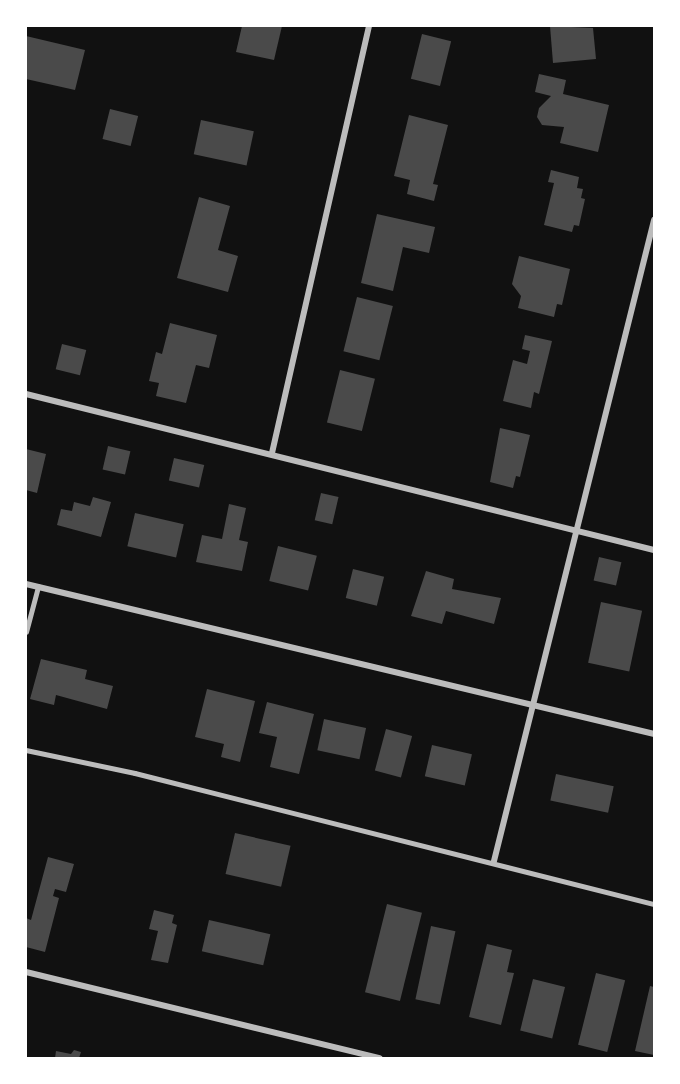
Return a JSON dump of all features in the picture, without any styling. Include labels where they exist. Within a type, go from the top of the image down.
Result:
[{"type":"street","points":[[272,453],[369,26]]},
{"type":"street","points":[[494,861],[536,706],[654,220]]},
{"type":"street","points":[[26,394],[272,453],[654,550]]},
{"type":"street","points":[[26,584],[654,734]]},
{"type":"street","points":[[26,972],[380,1059]]},
{"type":"lane","points":[[26,632],[38,587]]},
{"type":"lane","points":[[26,750],[135,773],[494,861],[654,904]]},
{"type":"building","points":[[242,26],[282,26],[274,60],[236,52]]},
{"type":"building","points":[[550,26],[593,28],[596,59],[553,63]]},
{"type":"building","points":[[422,34],[451,41],[440,86],[411,79]]},
{"type":"building","points":[[26,36],[85,50],[75,90],[26,79]]},
{"type":"building","points":[[539,74],[566,80],[563,94],[609,105],[598,152],[560,143],[564,127],[542,125],[537,117],[539,108],[551,96],[535,92]]},
{"type":"building","points":[[110,109],[138,116],[131,146],[103,139]]},
{"type":"building","points":[[409,115],[448,125],[433,184],[438,185],[434,201],[407,194],[410,180],[394,176]]},
{"type":"building","points":[[201,120],[254,131],[247,165],[194,154]]},
{"type":"building","points":[[551,170],[579,177],[577,188],[583,189],[581,198],[585,199],[579,226],[574,225],[572,232],[544,225],[554,183],[548,182]]},
{"type":"building","points":[[199,197],[230,206],[218,250],[238,256],[228,292],[177,278]]},
{"type":"building","points":[[377,214],[435,227],[429,253],[403,247],[393,291],[361,283]]},
{"type":"building","points":[[519,256],[570,269],[562,305],[557,304],[554,317],[518,308],[521,296],[512,284]]},
{"type":"building","points":[[357,297],[393,306],[379,360],[343,351]]},
{"type":"building","points":[[170,323],[217,335],[209,368],[196,365],[186,403],[156,396],[159,383],[149,381],[156,352],[162,354]]},
{"type":"building","points":[[525,335],[552,341],[539,394],[534,392],[531,408],[503,401],[513,360],[527,364],[530,351],[522,349]]},
{"type":"building","points":[[62,344],[86,350],[80,375],[56,369]]},
{"type":"building","points":[[340,370],[375,379],[362,431],[327,422]]},
{"type":"building","points":[[500,428],[530,435],[520,477],[516,476],[513,488],[490,482]]},
{"type":"building","points":[[108,446],[130,451],[125,475],[103,469]]},
{"type":"building","points":[[26,449],[46,454],[37,493],[26,490]]},
{"type":"building","points":[[174,458],[204,465],[199,487],[169,480]]},
{"type":"building","points":[[321,493],[339,497],[332,524],[315,520]]},
{"type":"building","points":[[93,497],[111,502],[101,537],[57,525],[61,509],[72,511],[74,502],[90,506]]},
{"type":"building","points":[[229,504],[246,508],[239,540],[248,542],[242,571],[196,562],[202,535],[222,539]]},
{"type":"building","points":[[135,513],[184,524],[176,557],[127,546]]},
{"type":"building","points":[[278,546],[317,556],[308,591],[269,581]]},
{"type":"building","points":[[599,557],[621,562],[616,586],[594,580]]},
{"type":"building","points":[[353,569],[384,577],[377,606],[346,598]]},
{"type":"building","points":[[426,571],[454,579],[452,589],[501,598],[494,624],[446,611],[442,624],[411,616]]},
{"type":"building","points":[[601,602],[642,611],[629,671],[588,663]]},
{"type":"building","points":[[41,659],[87,670],[85,679],[113,686],[107,709],[56,695],[54,705],[30,699]]},
{"type":"building","points":[[207,689],[255,701],[240,762],[221,757],[224,744],[195,737]]},
{"type":"building","points":[[267,702],[314,714],[299,774],[270,767],[277,737],[259,733]]},
{"type":"building","points":[[324,719],[366,728],[359,759],[317,750]]},
{"type":"building","points":[[386,729],[412,736],[401,778],[375,771]]},
{"type":"building","points":[[432,745],[472,754],[465,785],[425,776]]},
{"type":"building","points":[[556,774],[614,786],[608,813],[550,800]]},
{"type":"building","points":[[235,833],[291,846],[281,887],[226,874]]},
{"type":"building","points":[[48,857],[74,864],[66,892],[55,889],[53,896],[59,898],[45,952],[26,947],[26,918],[31,920]]},
{"type":"building","points":[[387,904],[422,913],[400,1001],[365,992]]},
{"type":"building","points":[[154,910],[174,915],[172,923],[177,925],[168,963],[151,960],[158,931],[149,929]]},
{"type":"building","points":[[209,920],[270,934],[263,965],[202,951]]},
{"type":"building","points":[[431,926],[455,931],[440,1005],[415,999]]},
{"type":"building","points":[[487,944],[512,950],[507,972],[514,973],[501,1025],[469,1017]]},
{"type":"building","points":[[596,973],[625,980],[607,1052],[578,1045]]},
{"type":"building","points":[[533,979],[565,987],[552,1038],[520,1030]]},
{"type":"building","points":[[650,986],[654,987],[654,1055],[635,1051]]},
{"type":"building","points":[[74,1050],[81,1052],[79,1058],[55,1058],[56,1051],[71,1054]]}]
